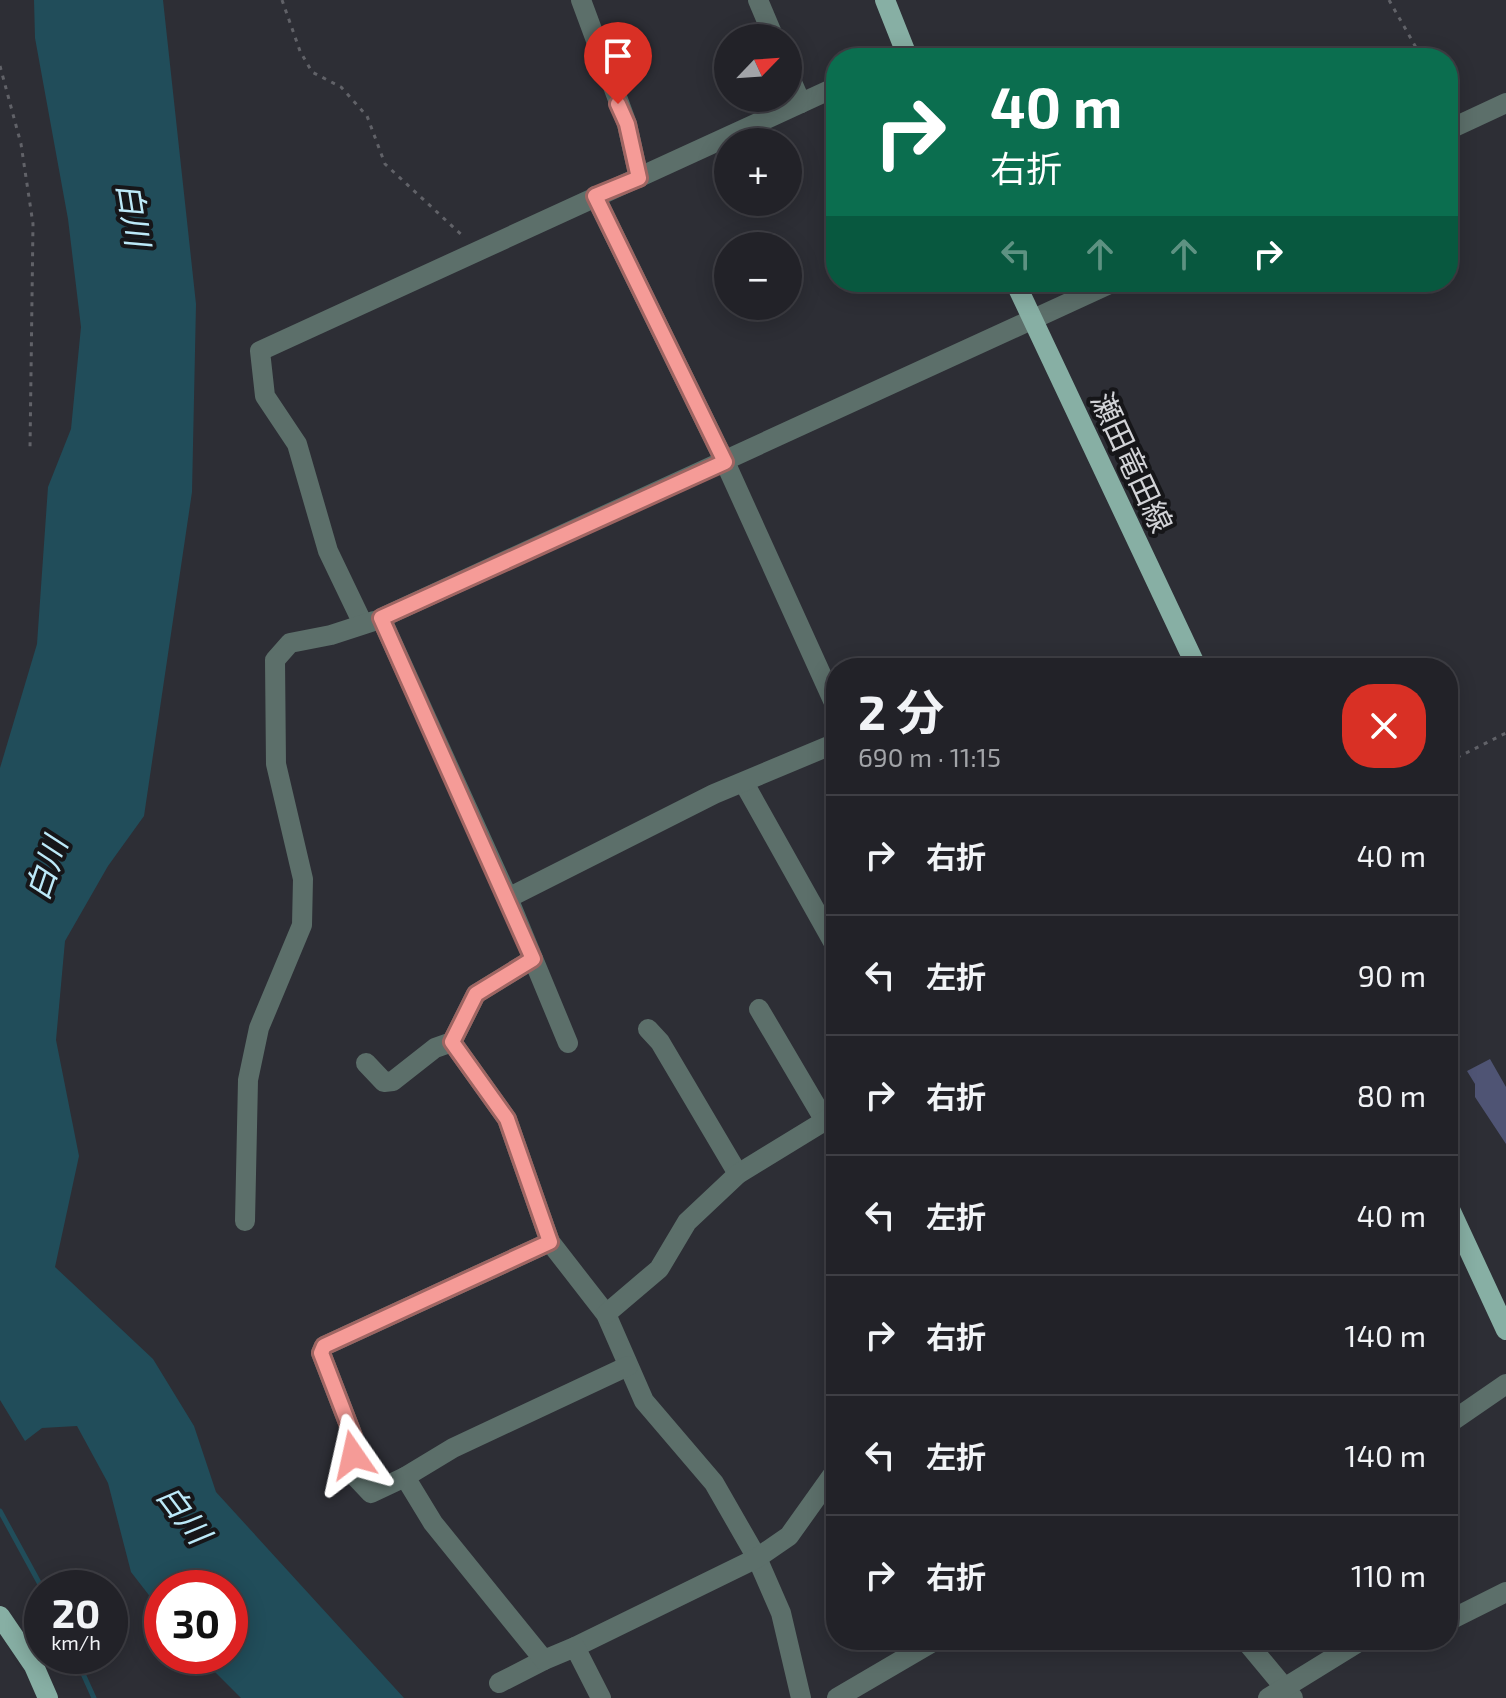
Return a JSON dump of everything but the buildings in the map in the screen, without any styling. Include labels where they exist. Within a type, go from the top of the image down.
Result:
[{"type":"main road","points":[[885,0],[901,48]]},
{"type":"main road","name":"瀬田竜田線","points":[[1020,292],[1192,658]]},
{"type":"main road","points":[[1458,1227],[1506,1330]]},
{"type":"main road","points":[[0,1616],[34,1666],[48,1698]]},
{"type":"street","points":[[581,0],[627,124],[639,178]]},
{"type":"street","points":[[758,0],[768,24]]},
{"type":"street","points":[[802,103],[826,92]]},
{"type":"street","points":[[1458,125],[1506,103]]},
{"type":"street","points":[[568,1043],[508,898],[372,621],[328,551],[297,444],[265,396],[260,351],[782,112]]},
{"type":"street","points":[[595,196],[725,462],[826,685]]},
{"type":"street","points":[[245,1221],[248,1080],[259,1028],[302,925],[303,879],[276,764],[275,660],[290,643],[372,621],[1092,292]]},
{"type":"street","points":[[508,898],[714,794],[826,747]]},
{"type":"street","points":[[744,783],[826,929]]},
{"type":"street","points":[[366,1063],[384,1082],[393,1081],[435,1048],[452,1042],[476,994],[533,959]]},
{"type":"street","points":[[759,1009],[826,1112]]},
{"type":"street","points":[[648,1029],[660,1042],[738,1174]]},
{"type":"street","points":[[452,1042],[507,1119],[550,1242],[606,1314],[644,1401],[714,1483],[757,1558],[781,1613],[801,1698]]},
{"type":"street","points":[[606,1314],[659,1269],[687,1222],[738,1174],[826,1120]]},
{"type":"street","points":[[550,1242],[324,1346],[321,1353],[353,1436],[353,1474],[371,1493],[453,1448],[628,1366]]},
{"type":"street","points":[[1458,1417],[1506,1384]]},
{"type":"street","points":[[405,1477],[433,1523],[544,1660]]},
{"type":"street","points":[[499,1683],[757,1558],[789,1536],[826,1484]]},
{"type":"street","points":[[1458,1616],[1506,1592]]},
{"type":"street","points":[[575,1647],[601,1698]]},
{"type":"street","points":[[837,1698],[919,1650]]},
{"type":"street","points":[[1252,1650],[1281,1695],[1347,1650]]},
{"type":"path","points":[[282,0],[300,51],[312,72],[341,87],[367,116],[385,164],[477,249]]},
{"type":"path","points":[[1389,0],[1416,48]]},
{"type":"path","points":[[0,66],[21,144],[33,224],[30,449]]},
{"type":"path","points":[[1458,757],[1506,733]]},
{"type":"water","name":"白川","points":[[34,0],[163,0],[196,304],[192,492],[144,816],[108,866],[65,941],[56,1040],[79,1156],[55,1267],[153,1359],[194,1426],[216,1492],[404,1698],[241,1698],[217,1674],[248,1674],[248,1570],[144,1570],[144,1589],[131,1572],[108,1483],[77,1426],[42,1428],[25,1441],[0,1400],[0,768],[37,644],[48,487],[71,429],[81,327],[68,219],[35,38]]},
{"type":"waterway","points":[[0,1511],[32,1570]]},
{"type":"waterway","points":[[83,1674],[94,1698]]},
{"type":"route","points":[[353,1455],[353,1436],[321,1353],[324,1346],[363,1329],[379,1318],[550,1242],[507,1119],[452,1042],[476,994],[533,959],[381,618],[725,462],[595,196],[639,178],[627,124],[618,104]]}]
